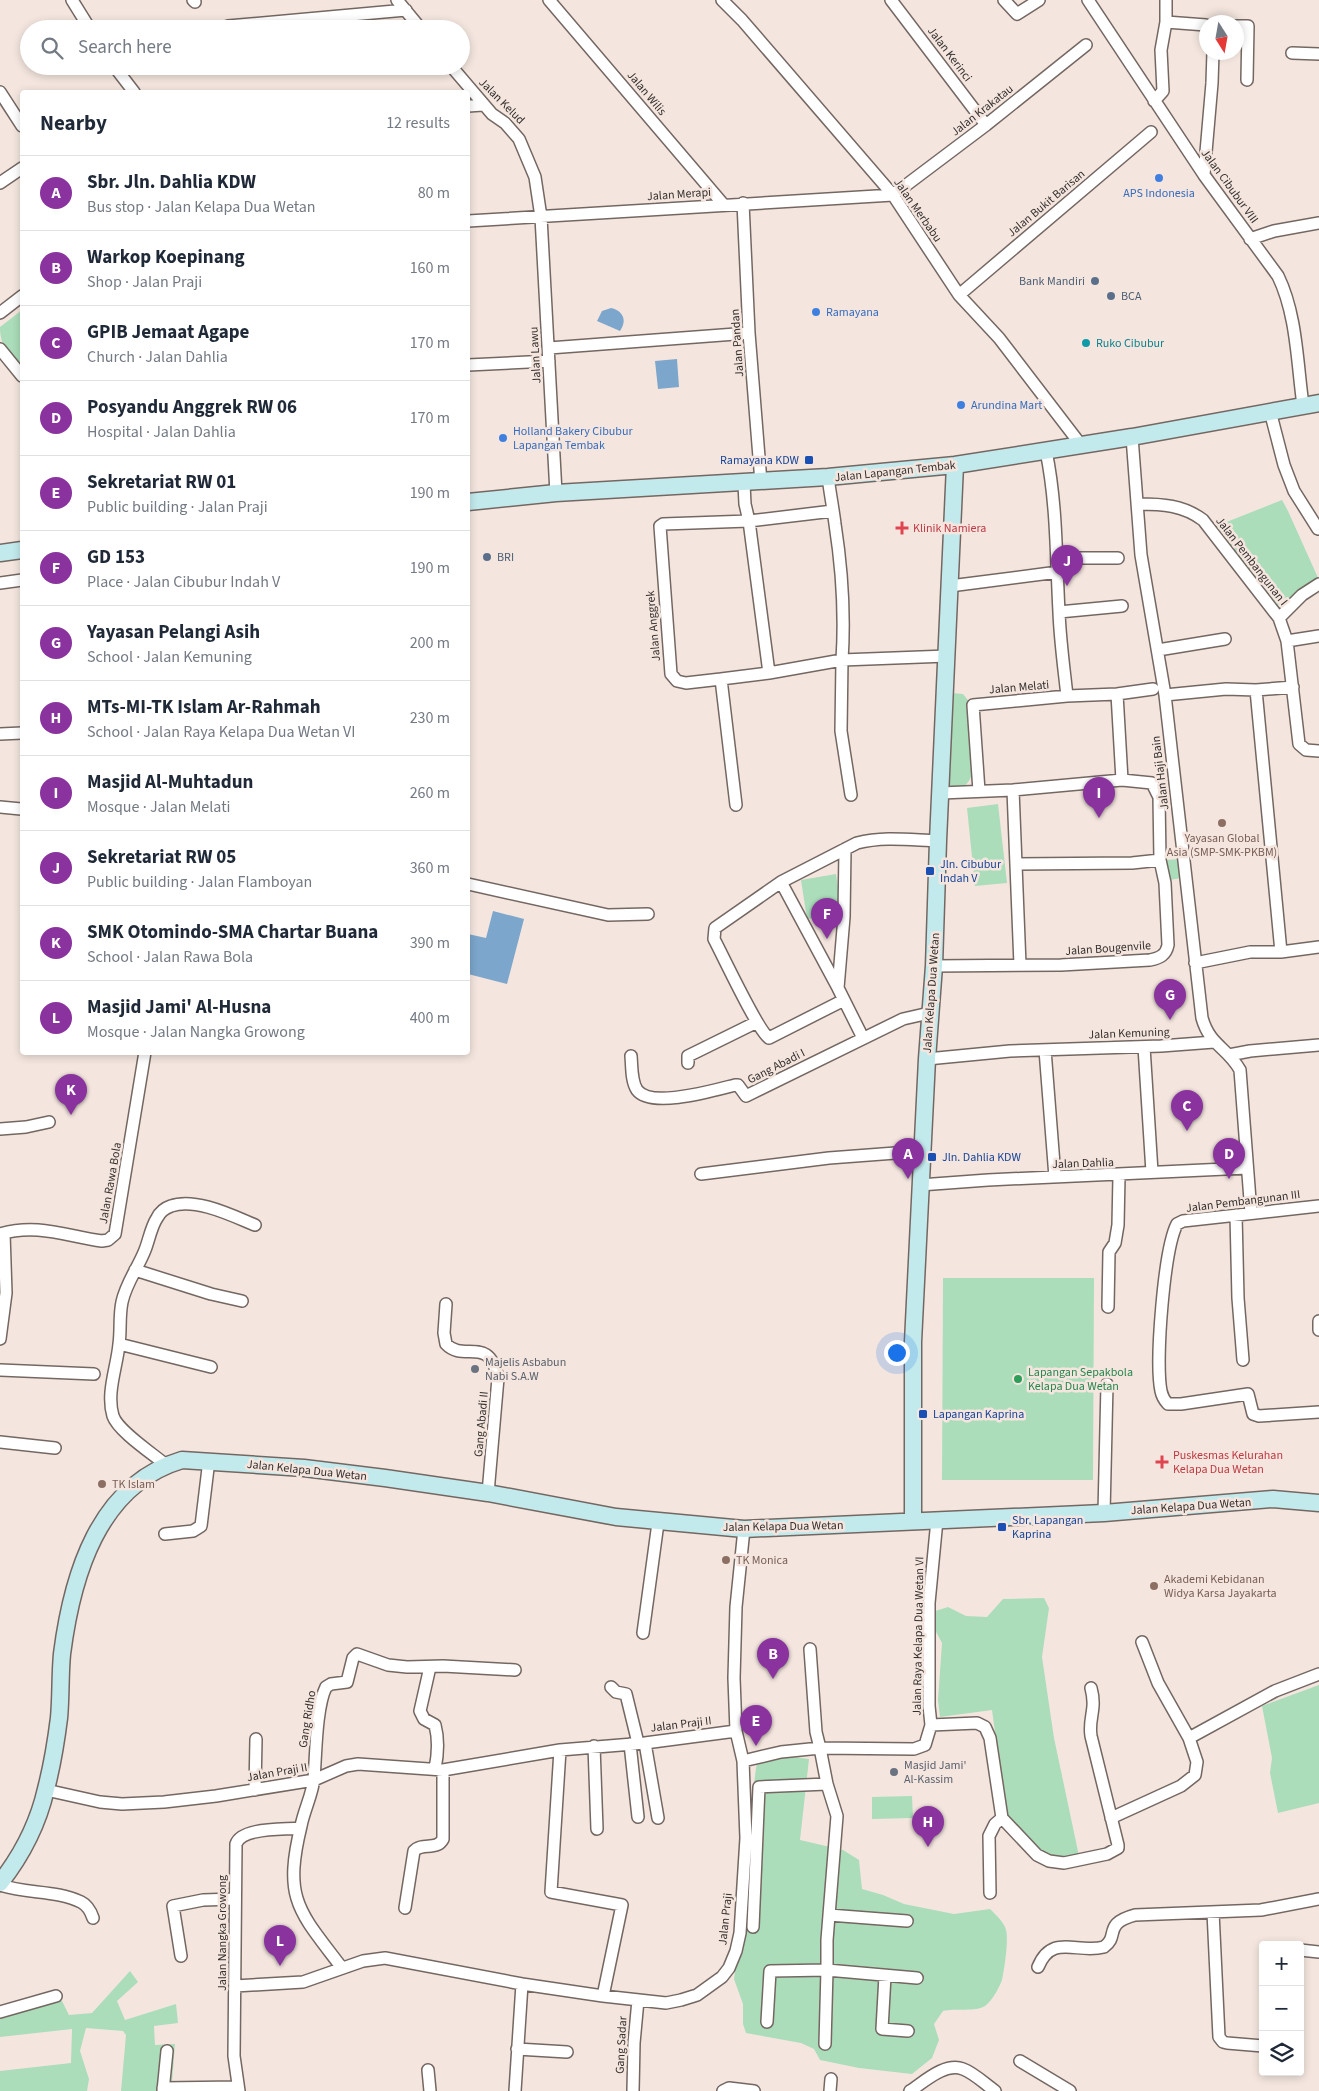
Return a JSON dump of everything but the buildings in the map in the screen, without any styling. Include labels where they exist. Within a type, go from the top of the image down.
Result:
[{"type":"street","points":[[72,0],[84,20]]},
{"type":"street","points":[[397,0],[414,20]]},
{"type":"street","name":"Jalan Wilis","points":[[549,0],[723,204]]},
{"type":"street","name":"Jalan Merbabu","points":[[722,0],[742,20],[893,195],[958,295],[999,338],[1081,445]]},
{"type":"street","name":"Jalan Kerinci","points":[[891,0],[986,125]]},
{"type":"street","points":[[1004,0],[1016,14],[1039,0]]},
{"type":"street","name":"Jalan Cibubur VIII","points":[[1088,0],[1204,175],[1278,276],[1287,294],[1311,404]]},
{"type":"street","points":[[1154,101],[1162,91],[1161,50],[1166,22],[1166,0]]},
{"type":"street","points":[[295,20],[406,10]]},
{"type":"street","points":[[1166,22],[1199,24]]},
{"type":"street","name":"Jalan Krakatau","points":[[893,195],[986,125],[1086,45]]},
{"type":"street","points":[[1244,48],[1247,80]]},
{"type":"street","points":[[1292,53],[1319,54]]},
{"type":"street","points":[[1204,175],[1213,60]]},
{"type":"street","points":[[121,75],[132,90]]},
{"type":"street","name":"Jalan Kelud","points":[[459,75],[483,105],[505,123],[519,139],[534,176],[541,217]]},
{"type":"street","points":[[0,92],[20,123]]},
{"type":"street","points":[[470,106],[483,105]]},
{"type":"street","name":"Jalan Bukit Barisan","points":[[958,295],[1152,132]]},
{"type":"street","points":[[0,183],[20,169]]},
{"type":"street","name":"Jalan Merapi","points":[[470,221],[893,195]]},
{"type":"street","name":"Jalan Pandan","points":[[743,203],[749,333],[761,482]]},
{"type":"street","name":"Jalan Lawu","points":[[541,217],[556,492]]},
{"type":"street","points":[[1250,239],[1274,231],[1319,223]]},
{"type":"street","points":[[0,313],[20,298]]},
{"type":"street","points":[[549,348],[749,333]]},
{"type":"street","points":[[0,349],[20,374]]},
{"type":"street","points":[[470,365],[549,361]]},
{"type":"street","name":"Jalan Lapangan Tembak","points":[[470,502],[556,492],[649,486],[744,484],[828,478],[955,465],[1132,437],[1311,404]]},
{"type":"street","points":[[1270,412],[1284,464],[1291,482],[1318,529]]},
{"type":"street","name":"Jalan Haji Bain","points":[[1132,437],[1140,555],[1165,695],[1202,1018],[1208,1035],[1229,1055],[1240,1070],[1251,1213]]},
{"type":"street","points":[[1046,451],[1051,476],[1059,612],[1067,696]]},
{"type":"street","name":"Jalan Kelapa Dua Wetan","points":[[913,1521],[913,1342],[927,1059],[934,966],[955,465]]},
{"type":"street","points":[[828,478],[839,552],[844,625],[841,731],[851,795]]},
{"type":"street","points":[[744,484],[745,504],[749,521],[769,673]]},
{"type":"street","name":"Jalan Pembangunan I","points":[[1138,504],[1160,504],[1178,507],[1192,512],[1203,520],[1279,618],[1287,641],[1298,744],[1306,750],[1319,751]]},
{"type":"street","points":[[749,521],[833,511]]},
{"type":"street","name":"Jalan Anggrek","points":[[749,521],[663,524],[660,526],[671,674],[677,681],[686,684],[769,673],[842,660],[947,656]]},
{"type":"street","points":[[0,553],[20,550]]},
{"type":"street","points":[[1057,558],[1118,558]]},
{"type":"street","points":[[950,586],[1058,572]]},
{"type":"street","points":[[0,583],[20,580]]},
{"type":"street","points":[[1279,618],[1302,595],[1319,584]]},
{"type":"street","points":[[1059,612],[1122,606]]},
{"type":"street","points":[[1287,641],[1319,636]]},
{"type":"street","points":[[1158,650],[1225,639]]},
{"type":"street","points":[[721,679],[736,804]]},
{"type":"street","points":[[1165,695],[1226,689],[1256,690],[1293,687]]},
{"type":"street","name":"Jalan Melati","points":[[980,791],[973,705],[1067,696],[1117,694],[1153,689]]},
{"type":"street","points":[[1256,690],[1281,952]]},
{"type":"street","points":[[1117,694],[1122,780]]},
{"type":"street","points":[[0,734],[20,733]]},
{"type":"street","points":[[941,793],[1013,790],[1122,780],[1147,781],[1152,783],[1158,791],[1160,860],[1132,863],[1017,864]]},
{"type":"street","points":[[1013,790],[1020,965]]},
{"type":"street","points":[[0,807],[20,809]]},
{"type":"street","points":[[844,1000],[773,1038],[766,1036],[714,939],[717,925],[780,882],[857,843],[897,838],[938,842]]},
{"type":"street","points":[[838,988],[844,917],[845,849]]},
{"type":"street","name":"Jalan Bougenvile","points":[[934,966],[1150,960],[1163,956],[1168,945],[1165,883],[1160,860]]},
{"type":"street","points":[[780,882],[863,1038]]},
{"type":"street","points":[[470,884],[608,915],[648,914]]},
{"type":"street","points":[[1195,963],[1250,952],[1281,952],[1319,948]]},
{"type":"street","name":"Gang Abadi I","points":[[631,1056],[635,1086],[646,1097],[659,1099],[736,1085],[746,1096],[903,1019],[925,1014],[931,1016]]},
{"type":"street","points":[[688,1063],[688,1056],[757,1022]]},
{"type":"street","name":"Jalan Kemuning","points":[[927,1059],[1045,1050],[1144,1047],[1214,1042]]},
{"type":"street","points":[[1229,1055],[1250,1051],[1319,1046]]},
{"type":"street","points":[[1144,1047],[1152,1172]]},
{"type":"street","points":[[1045,1050],[1054,1177]]},
{"type":"street","name":"Jalan Rawa Bola","points":[[0,1339],[6,1293],[2,1234],[38,1229],[102,1241],[108,1240],[115,1234],[145,1055]]},
{"type":"street","points":[[0,1129],[26,1128],[48,1122]]},
{"type":"street","points":[[700,1174],[828,1158],[922,1151]]},
{"type":"street","name":"Jalan Dahlia","points":[[920,1185],[1247,1168]]},
{"type":"street","points":[[1108,1307],[1109,1252],[1115,1243],[1118,1225],[1119,1176]]},
{"type":"street","points":[[166,1465],[120,1426],[113,1415],[111,1393],[119,1344],[122,1301],[144,1252],[156,1218],[169,1206],[178,1204],[196,1205],[218,1210],[255,1225]]},
{"type":"street","name":"Jalan Pembangunan III","points":[[1319,1206],[1183,1221],[1177,1224],[1168,1261],[1159,1362],[1160,1390],[1163,1399],[1168,1404],[1181,1404],[1248,1394],[1253,1414],[1259,1416],[1319,1412]]},
{"type":"street","points":[[1236,1215],[1238,1298],[1243,1360]]},
{"type":"street","points":[[135,1270],[211,1294],[242,1301]]},
{"type":"street","name":"Gang Abadi II","points":[[446,1304],[444,1333],[446,1344],[453,1349],[486,1355],[492,1360],[496,1368],[498,1378],[488,1493]]},
{"type":"street","points":[[1319,1321],[1319,1330]]},
{"type":"street","points":[[119,1344],[211,1368]]},
{"type":"street","points":[[0,1370],[94,1374]]},
{"type":"street","points":[[1104,1513],[1106,1384]]},
{"type":"street","points":[[0,1442],[55,1448]]},
{"type":"street","name":"Jalan Kelapa Dua Wetan","points":[[0,1884],[29,1839],[46,1790],[59,1718],[62,1656],[69,1612],[85,1555],[109,1511],[135,1486],[166,1465],[182,1460],[209,1460],[385,1478],[488,1493],[587,1512],[658,1523],[744,1529],[1104,1513],[1274,1500],[1319,1503]]},
{"type":"street","points":[[165,1534],[193,1531],[200,1526],[209,1460]]},
{"type":"street","name":"Jalan Raya Kelapa Dua Wetan VI","points":[[937,1520],[929,1603],[929,1706],[931,1725],[977,1723],[985,1727],[990,1738],[1002,1818]]},
{"type":"street","points":[[643,1633],[658,1523]]},
{"type":"street","name":"Jalan Praji","points":[[235,1986],[303,1982],[363,1960],[385,1958],[522,1984],[638,2000],[666,2002],[681,2000],[697,1995],[711,1987],[729,1968],[736,1951],[740,1933],[746,1838],[743,1761],[736,1731],[734,1646],[744,1529]]},
{"type":"street","points":[[1111,1818],[1181,1786],[1195,1775],[1197,1762],[1188,1738],[1158,1683],[1142,1642]]},
{"type":"street","points":[[810,1649],[816,1732],[827,1784],[837,1816],[827,1940],[828,1970],[825,2044]]},
{"type":"street","name":"Gang Ridho","points":[[314,1780],[314,1757],[324,1690],[329,1685],[347,1682],[353,1658],[359,1655],[388,1665],[407,1668],[430,1667]]},
{"type":"street","points":[[405,1908],[414,1851],[418,1847],[436,1846],[443,1839],[436,1730],[435,1725],[424,1719],[420,1711],[430,1667],[515,1670]]},
{"type":"street","points":[[1188,1738],[1275,1691],[1319,1674]]},
{"type":"street","points":[[611,1687],[615,1691],[626,1694],[658,1818]]},
{"type":"street","points":[[990,1893],[989,1836],[995,1824],[1002,1818],[1037,1854],[1049,1860],[1064,1863],[1080,1861],[1112,1852],[1118,1848],[1091,1736],[1090,1728],[1094,1711],[1094,1700],[1091,1688]]},
{"type":"street","points":[[743,1761],[781,1752],[820,1748],[919,1748],[927,1743],[931,1725]]},
{"type":"street","name":"Jalan Praji II","points":[[46,1790],[100,1802],[122,1804],[164,1802],[314,1780],[346,1766],[358,1764],[439,1770],[560,1750],[736,1731]]},
{"type":"street","points":[[256,1739],[256,1790]]},
{"type":"street","points":[[638,1743],[638,1817]]},
{"type":"street","points":[[594,1746],[597,1830]]},
{"type":"street","points":[[560,1750],[551,1892],[622,1904],[603,1996]]},
{"type":"street","points":[[314,1780],[300,1828],[292,1881],[296,1902],[310,1926],[342,1968]]},
{"type":"street","points":[[753,1927],[759,1787],[827,1784]]},
{"type":"street","name":"Jalan Nangka Growong","points":[[238,2089],[234,2056],[237,1840],[254,1832],[300,1828]]},
{"type":"street","points":[[0,1884],[12,1889],[59,1896],[83,1903],[94,1918]]},
{"type":"street","points":[[181,1956],[173,1906],[203,1900],[235,1899]]},
{"type":"street","points":[[1038,1967],[1043,1955],[1052,1949],[1104,1947],[1110,1942],[1114,1927],[1123,1918],[1171,1912],[1261,1910],[1319,1899]]},
{"type":"street","points":[[1213,1912],[1219,2037],[1223,2042],[1227,2043],[1259,2046]]},
{"type":"street","points":[[829,1915],[907,1921]]},
{"type":"street","points":[[1304,1950],[1319,1952]]},
{"type":"street","points":[[767,2022],[770,1971],[828,1970],[917,1978]]},
{"type":"street","points":[[885,1976],[882,2029],[908,2031]]},
{"type":"street","points":[[515,2091],[522,1984]]},
{"type":"street","points":[[0,2012],[56,1996]]},
{"type":"street","name":"Gang Sadar","points":[[633,2091],[638,2000]]},
{"type":"street","points":[[518,2049],[567,2052]]},
{"type":"street","points":[[166,2050],[163,2089],[238,2089]]},
{"type":"street","points":[[1020,2061],[1070,2091]]},
{"type":"street","points":[[910,2091],[944,2070],[957,2067],[965,2069],[995,2091]]},
{"type":"street","points":[[428,2070],[430,2091]]},
{"type":"street","points":[[723,2091],[729,2088],[754,2091]]},
{"type":"green space","points":[[20,312],[20,365],[9,354],[4,345],[0,334],[0,327]]},
{"type":"green space","points":[[1282,500],[1319,580],[1277,611],[1261,587],[1214,527]]},
{"type":"green space","points":[[951,693],[963,694],[971,704],[968,731],[974,764],[971,777],[962,789],[945,790]]},
{"type":"green space","points":[[998,804],[1007,883],[975,886],[967,808]]},
{"type":"green space","points":[[1179,859],[1182,878],[1169,880],[1166,860]]},
{"type":"green space","points":[[836,874],[842,914],[807,919],[801,880]]},
{"type":"green space","name":"Lapangan Sepakbola Kelapa Dua Wetan","points":[[943,1278],[1094,1278],[1093,1480],[942,1480]]},
{"type":"green space","points":[[1044,1598],[1049,1608],[1042,1657],[1054,1738],[1079,1856],[1050,1857],[1034,1847],[1006,1813],[992,1710],[940,1717],[938,1700],[942,1643],[935,1630],[932,1612],[948,1607],[966,1616],[987,1617],[1003,1599]]},
{"type":"green space","points":[[1319,1685],[1319,1803],[1278,1813],[1270,1773],[1272,1758],[1262,1706]]},
{"type":"green space","points":[[794,1757],[809,1759],[800,1840],[843,1850],[859,1860],[862,1889],[904,1904],[954,1914],[990,1909],[1005,1927],[1007,1941],[1005,1962],[1002,1980],[995,1994],[988,2004],[981,2008],[943,2011],[934,2024],[939,2040],[932,2058],[912,2074],[859,2068],[820,2060],[814,2049],[801,2043],[746,2033],[743,2024],[743,2004],[734,1979],[749,1866],[751,1806],[757,1761]]},
{"type":"green space","points":[[912,1796],[913,1818],[872,1819],[872,1797]]},
{"type":"green space","points":[[130,1971],[138,1982],[117,2001],[125,2020],[176,2004],[178,2023],[154,2026],[155,2045],[175,2044],[172,2082],[180,2091],[121,2091],[126,2035],[123,2031],[86,2028],[80,2051],[89,2079],[87,2091],[0,2091],[0,2071],[71,2063],[72,2029],[0,2037],[0,2013],[60,1997],[69,2015],[92,2013]]},
{"type":"water","points":[[611,308],[619,311],[623,317],[624,320],[620,331],[597,321],[602,311]]},
{"type":"water","points":[[677,359],[679,387],[658,389],[655,361]]},
{"type":"water","points":[[493,911],[524,919],[507,984],[470,975],[470,934],[486,938]]},
{"type":"place","name":"APS Indonesia","points":[[1159,178]]},
{"type":"place","name":"Bank Mandiri","points":[[1095,281]]},
{"type":"place","name":"BCA","points":[[1111,296]]},
{"type":"place","name":"Ramayana","points":[[816,312]]},
{"type":"place","name":"Ruko Cibubur","points":[[1086,343]]},
{"type":"place","name":"Arundina Mart","points":[[961,405]]},
{"type":"place","name":"Holland Bakery Cibubur Lapangan Tembak","points":[[503,438]]},
{"type":"place","name":"Ramayana KDW","points":[[809,460]]},
{"type":"place","name":"Klinik Namiera","points":[[902,528]]},
{"type":"place","name":"BRI","points":[[487,557]]},
{"type":"place","name":"Sekretariat RW 05","points":[[1067,586]]},
{"type":"place","name":"Masjid Al-Muhtadun","points":[[1099,818]]},
{"type":"place","name":"Yayasan Global Asia (SMP-SMK-PKBM)","points":[[1222,823]]},
{"type":"place","name":"Jln. Cibubur Indah V","points":[[930,871]]},
{"type":"place","name":"GD 153","points":[[827,939]]},
{"type":"place","name":"Yayasan Pelangi Asih","points":[[1170,1020]]},
{"type":"place","name":"SMK Otomindo-SMA Chartar Buana","points":[[71,1115]]},
{"type":"place","name":"GPIB Jemaat Agape","points":[[1187,1131]]},
{"type":"place","name":"Jln. Dahlia KDW","points":[[932,1157]]},
{"type":"place","name":"Sbr. Jln. Dahlia KDW","points":[[908,1179]]},
{"type":"place","name":"Posyandu Anggrek RW 06","points":[[1229,1179]]},
{"type":"place","name":"Majelis Asbabun Nabi S.A.W","points":[[475,1369]]},
{"type":"place","name":"Lapangan Sepakbola Kelapa Dua Wetan","points":[[1018,1379]]},
{"type":"place","name":"Lapangan Kaprina","points":[[923,1414]]},
{"type":"place","name":"Puskesmas Kelurahan Kelapa Dua Wetan","points":[[1162,1462]]},
{"type":"place","name":"TK Islam","points":[[102,1484]]},
{"type":"place","name":"Sbr. Lapangan Kaprina","points":[[1002,1527]]},
{"type":"place","name":"TK Monica","points":[[726,1560]]},
{"type":"place","name":"Akademi Kebidanan Widya Karsa Jayakarta","points":[[1154,1586]]},
{"type":"place","name":"Warkop Koepinang","points":[[773,1679]]},
{"type":"place","name":"Sekretariat RW 01","points":[[756,1746]]},
{"type":"place","name":"Masjid Jami' Al-Kassim","points":[[894,1772]]},
{"type":"place","name":"MTs-MI-TK Islam Ar-Rahmah","points":[[928,1847]]},
{"type":"place","name":"Masjid Jami' Al-Husna","points":[[280,1966]]}]
